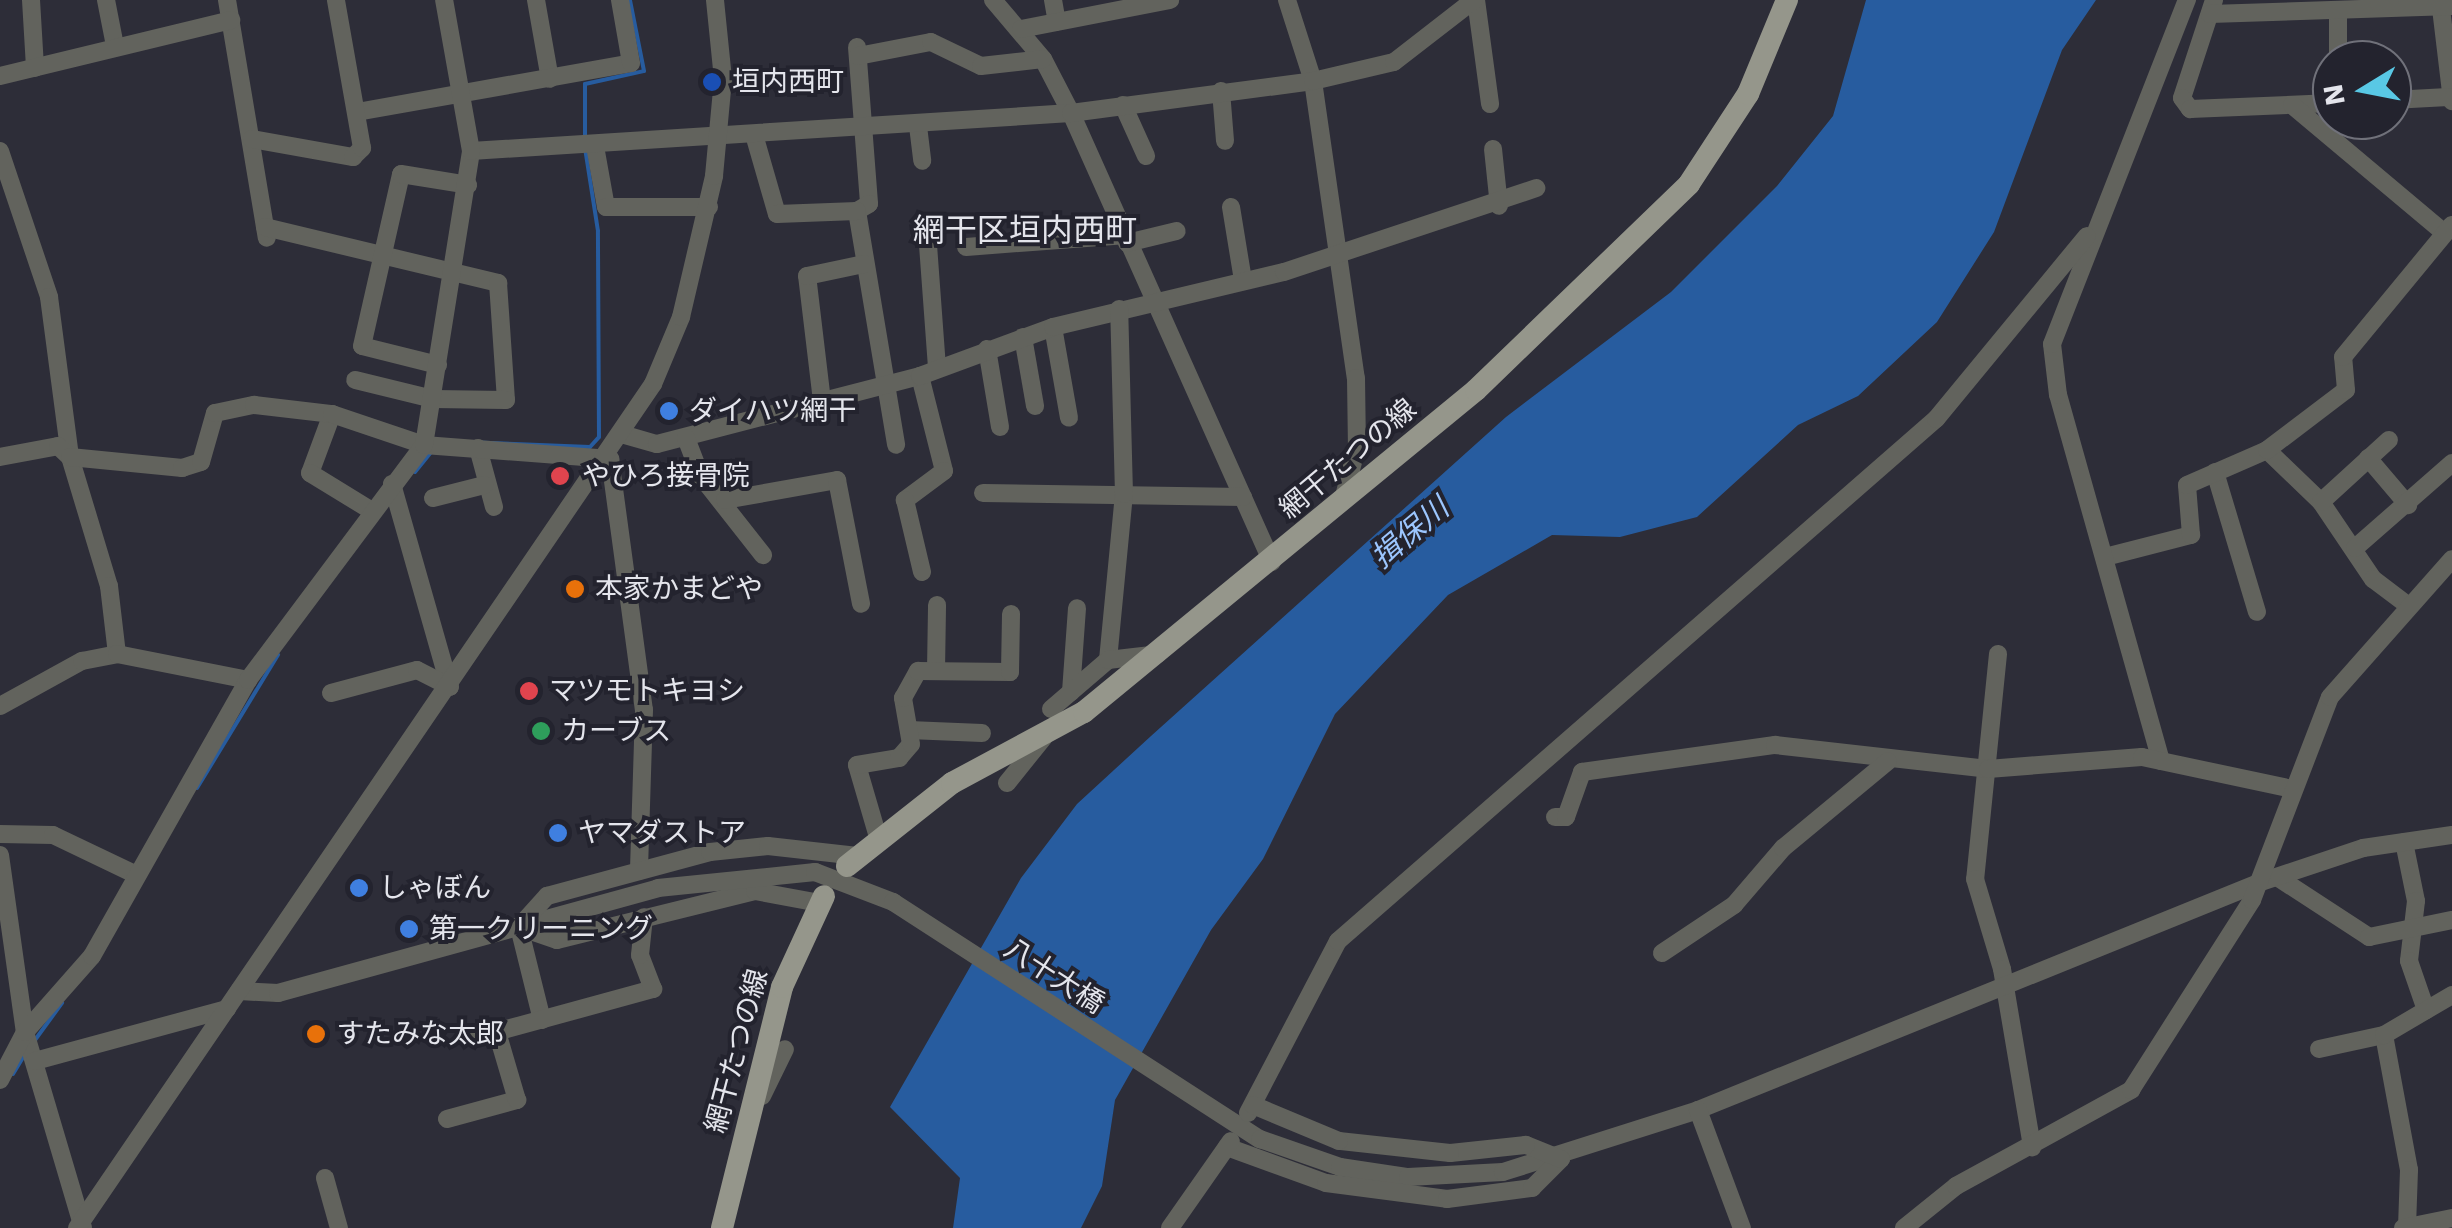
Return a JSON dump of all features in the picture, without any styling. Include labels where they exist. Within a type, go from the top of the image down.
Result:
[{"type":"main road","name":"網干たつの線","points":[[852,861],[952,783],[1047,733],[1158,654],[1506,363],[1689,184],[1748,94],[1787,0]]},
{"type":"main road","name":"網干たつの線","points":[[722,1228],[782,987],[822,899]]},
{"type":"street","points":[[31,0],[35,68]]},
{"type":"street","points":[[106,0],[115,46]]},
{"type":"street","points":[[227,0],[266,233],[498,283],[506,400],[432,399],[355,380]]},
{"type":"street","points":[[252,138],[353,156],[362,148],[336,0]]},
{"type":"street","points":[[0,1080],[25,1032],[92,956],[248,680],[372,511],[395,492],[424,445],[471,150],[444,0]]},
{"type":"street","points":[[536,0],[550,79]]},
{"type":"street","points":[[357,112],[631,64],[620,0]]},
{"type":"street","points":[[80,1226],[625,435],[681,317],[708,207],[720,141],[715,0]]},
{"type":"street","points":[[993,0],[1043,59],[1071,114],[1272,562]]},
{"type":"street","points":[[1053,0],[1058,22]]},
{"type":"street","points":[[1021,29],[1170,0]]},
{"type":"street","points":[[1286,0],[1313,81],[1338,256],[1357,447],[1343,502]]},
{"type":"street","points":[[471,150],[720,141],[1071,114],[1313,81],[1394,62],[1475,0],[1490,104]]},
{"type":"street","points":[[2161,761],[2108,556],[2058,395],[2052,344],[2087,236],[2187,0]]},
{"type":"street","points":[[2312,104],[2190,109],[2182,98],[2212,7],[2338,11],[2445,5],[2450,99],[2412,100]]},
{"type":"street","points":[[2338,11],[2338,40]]},
{"type":"street","points":[[0,76],[230,20]]},
{"type":"street","points":[[755,138],[777,214],[857,211],[868,204],[857,51],[931,42],[981,66],[1043,59]]},
{"type":"street","points":[[1220,91],[1225,141]]},
{"type":"street","points":[[1123,105],[1146,156]]},
{"type":"street","points":[[2108,556],[2191,535],[2187,484],[2267,450],[2346,390],[2343,357],[2446,227],[2292,105]]},
{"type":"street","points":[[918,126],[922,161]]},
{"type":"street","points":[[586,146],[606,207],[708,207]]},
{"type":"street","points":[[1492,149],[1498,206]]},
{"type":"street","points":[[0,152],[49,297],[70,457],[110,586],[117,654]]},
{"type":"street","points":[[438,366],[362,346],[401,174],[468,185]]},
{"type":"street","points":[[625,435],[651,444],[686,438],[882,386],[929,373],[1023,336],[1153,298],[1338,256],[1498,206],[1536,188]]},
{"type":"street","points":[[1231,207],[1243,280]]},
{"type":"street","points":[[857,211],[882,386],[896,445]]},
{"type":"street","points":[[966,248],[1126,239],[1176,231]]},
{"type":"street","points":[[1561,1159],[1526,1146],[1450,1153],[1339,1141],[1251,1110],[1338,941],[1936,418],[2087,236]]},
{"type":"street","points":[[922,572],[905,500],[944,470],[929,373],[928,245]]},
{"type":"street","points":[[822,401],[807,276],[864,264]]},
{"type":"street","points":[[1108,660],[1124,494],[1119,309]]},
{"type":"street","points":[[1053,327],[1069,418]]},
{"type":"street","points":[[1023,336],[1035,406]]},
{"type":"street","points":[[987,349],[1000,427]]},
{"type":"street","points":[[0,457],[58,446],[70,457],[182,468],[201,462],[209,424],[229,408],[332,414],[424,445],[610,459]]},
{"type":"street","points":[[332,414],[310,473],[372,511]]},
{"type":"street","points":[[686,438],[700,474],[725,500],[763,555]]},
{"type":"street","points":[[2321,502],[2388,440]]},
{"type":"street","points":[[478,448],[484,485],[494,507]]},
{"type":"street","points":[[2267,450],[2321,502],[2355,548],[2405,603]]},
{"type":"street","points":[[2368,458],[2408,505]]},
{"type":"street","points":[[610,459],[644,710],[639,871]]},
{"type":"street","points":[[2355,548],[2452,463]]},
{"type":"street","points":[[2215,472],[2257,612]]},
{"type":"street","points":[[725,500],[838,480],[862,604]]},
{"type":"street","points":[[433,498],[484,485]]},
{"type":"street","points":[[395,492],[450,687]]},
{"type":"street","points":[[983,493],[1243,497]]},
{"type":"street","points":[[1904,1228],[1956,1186],[2131,1090],[2219,963],[2269,879],[2292,789],[2330,698],[2405,603],[2452,559]]},
{"type":"street","points":[[936,671],[937,605]]},
{"type":"street","points":[[1071,692],[1076,608]]},
{"type":"street","points":[[878,837],[856,765],[899,758],[909,730],[904,698],[918,671],[1010,672],[1011,614]]},
{"type":"street","points":[[0,706],[82,661],[117,654],[248,680]]},
{"type":"street","points":[[1051,709],[1108,660],[1158,654]]},
{"type":"street","points":[[1998,654],[1976,879],[2003,987],[2032,1146]]},
{"type":"street","points":[[330,694],[418,670],[450,687]]},
{"type":"street","points":[[909,730],[982,733]]},
{"type":"street","points":[[1007,783],[1047,733]]},
{"type":"street","points":[[1556,817],[1566,817],[1582,772],[1776,745],[1888,761],[1988,769],[2161,761],[2292,789]]},
{"type":"street","points":[[1662,953],[1734,906],[1783,848],[1888,761]]},
{"type":"street","points":[[0,834],[53,835],[138,874]]},
{"type":"street","points":[[1170,1228],[1229,1144],[1326,1183],[1448,1199],[1532,1188],[1561,1159],[1698,1110],[2269,879],[2404,842],[2452,835]]},
{"type":"street","points":[[2404,842],[2413,923],[2409,962],[2426,1010]]},
{"type":"street","points":[[519,927],[547,896],[639,871],[768,846],[852,861]]},
{"type":"street","points":[[0,855],[25,1032],[80,1226]]},
{"type":"street","name":"八十大橋","points":[[239,992],[278,993],[519,927],[752,872],[815,872],[893,902],[1186,1096],[1260,1138],[1340,1167],[1408,1177],[1561,1159]]},
{"type":"street","points":[[2269,879],[2369,937],[2413,923],[2452,920]]},
{"type":"street","points":[[519,927],[557,940],[755,891],[822,899]]},
{"type":"street","points":[[474,1038],[653,989],[640,954],[644,918]]},
{"type":"street","points":[[519,927],[542,1020]]},
{"type":"street","points":[[2320,1049],[2384,1035],[2452,995]]},
{"type":"street","points":[[35,1061],[227,1009]]},
{"type":"street","points":[[0,1035],[25,1032]]},
{"type":"street","points":[[447,1119],[518,1100],[498,1032]]},
{"type":"street","points":[[2384,1035],[2409,1170],[2405,1228],[2452,1218]]},
{"type":"street","points":[[745,1132],[785,1049]]},
{"type":"street","points":[[1698,1110],[1742,1228]]},
{"type":"street","points":[[325,1178],[339,1228]]},
{"type":"water","name":"揖保川","points":[[1866,0],[2096,0],[2062,50],[1994,232],[1937,322],[1858,396],[1798,425],[1697,517],[1620,537],[1552,535],[1448,595],[1335,714],[1263,859],[1211,930],[1115,1100],[1102,1186],[1081,1228],[953,1228],[960,1178],[890,1107],[1021,878],[1077,804],[1151,736],[1506,417],[1671,292],[1777,186],[1833,116]]},
{"type":"waterway","points":[[585,139],[585,84],[644,71],[630,0]]},
{"type":"waterway","points":[[441,441],[590,447],[599,437],[598,231],[585,148]]},
{"type":"waterway","points":[[415,472],[431,452]]},
{"type":"waterway","points":[[197,788],[278,655]]},
{"type":"waterway","points":[[35,1040],[62,1003]]},
{"type":"waterway","points":[[13,1074],[24,1056]]},
{"type":"place","name":"垣内西町","points":[[712,82]]},
{"type":"place","name":"ダイハツ網干","points":[[669,411]]},
{"type":"place","name":"やひろ接骨院","points":[[560,476]]},
{"type":"place","name":"本家かまどや","points":[[575,589]]},
{"type":"place","name":"マツモトキヨシ","points":[[529,691]]},
{"type":"place","name":"カーブス","points":[[541,731]]},
{"type":"place","name":"ヤマダストア","points":[[558,833]]},
{"type":"place","name":"しゃぼん","points":[[359,888]]},
{"type":"place","name":"第一クリーニング","points":[[409,929]]},
{"type":"place","name":"すたみな太郎","points":[[316,1034]]},
{"type":"district","name":"網干区垣内西町","points":[[1025,230]]}]
